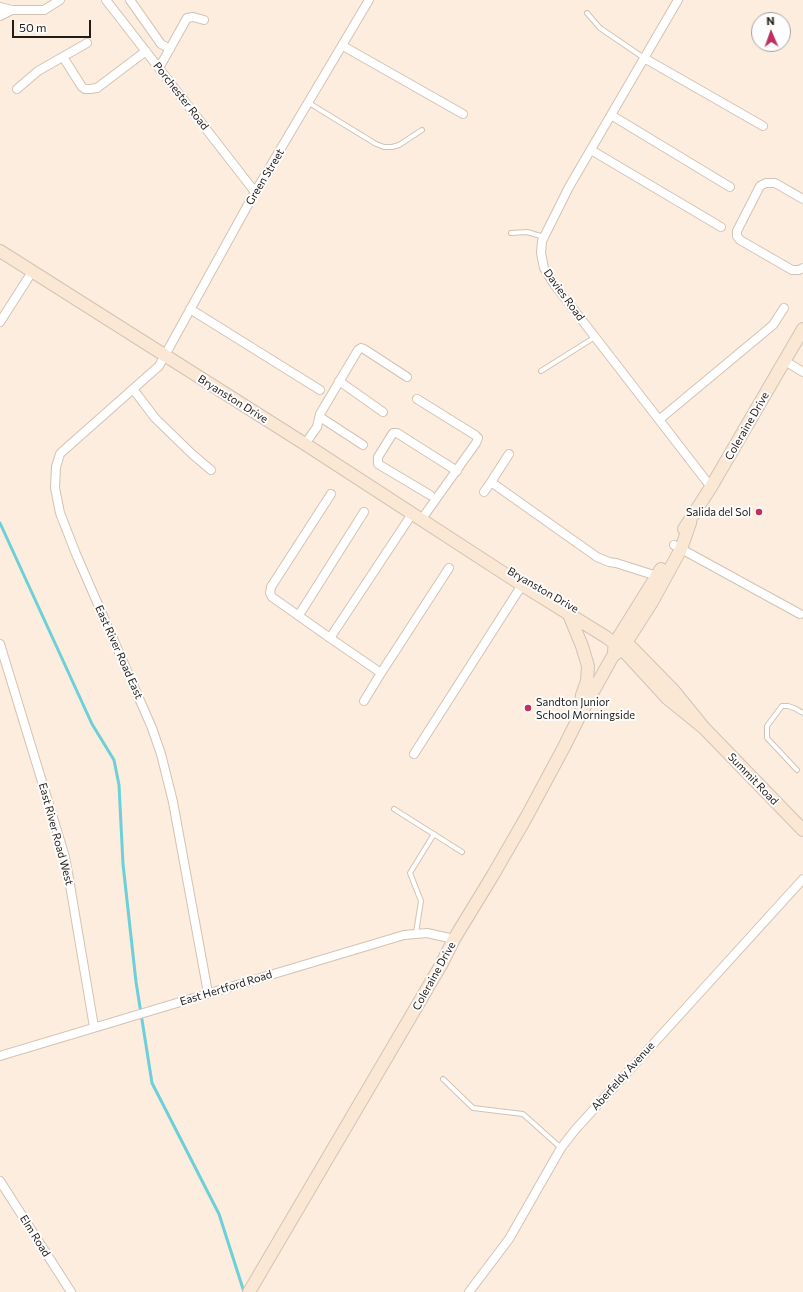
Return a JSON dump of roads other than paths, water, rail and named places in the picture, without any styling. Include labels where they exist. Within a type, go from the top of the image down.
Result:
[{"type":"main road","name":"Bryanston Drive","points":[[0,251],[305,444],[522,585],[568,612],[619,645]]},
{"type":"main road","name":"Coleraine Drive","points":[[249,1292],[527,816],[619,645],[652,602],[663,570],[803,328]]},
{"type":"main road","name":"Bryanston Drive","points":[[464,548],[567,603],[619,645]]},
{"type":"main road","points":[[568,612],[582,646],[588,666],[587,681],[582,695],[580,715]]},
{"type":"main road","name":"Summit Road","points":[[619,645],[674,691],[704,728],[801,824]]},
{"type":"street","name":"Porchester Road","points":[[106,0],[255,192]]},
{"type":"street","points":[[130,0],[161,44],[170,49]]},
{"type":"street","name":"Green Street","points":[[165,356],[255,192],[369,0]]},
{"type":"street","name":"Davies Road","points":[[678,0],[569,187],[544,237],[541,246],[541,253],[542,261],[548,276],[660,419],[711,487]]},
{"type":"street","points":[[0,8],[12,10],[44,10],[57,1]]},
{"type":"street","points":[[0,16],[12,10]]},
{"type":"street","points":[[159,68],[187,18],[193,17],[204,20]]},
{"type":"street","points":[[18,89],[38,72],[87,43]]},
{"type":"street","points":[[343,46],[463,114]]},
{"type":"street","points":[[63,57],[82,87],[85,89],[90,89],[97,88],[146,51]]},
{"type":"street","points":[[644,58],[763,126]]},
{"type":"street","points":[[611,115],[730,187]]},
{"type":"street","points":[[591,150],[721,228]]},
{"type":"street","points":[[803,199],[775,183],[766,183],[760,186],[737,231],[737,236],[740,240],[792,270],[803,268]]},
{"type":"street","points":[[0,322],[32,272]]},
{"type":"street","points":[[660,419],[773,325],[784,308]]},
{"type":"street","points":[[190,309],[320,390]]},
{"type":"street","points":[[305,444],[317,427],[320,417],[355,353],[361,348],[407,377]]},
{"type":"street","name":"East River Road East","points":[[165,356],[159,366],[60,454],[56,467],[55,488],[60,513],[76,554],[152,728],[161,754],[173,802],[208,993]]},
{"type":"street","points":[[784,361],[803,372]]},
{"type":"street","points":[[339,381],[383,412]]},
{"type":"street","points":[[133,389],[155,418],[192,454],[211,470]]},
{"type":"street","points":[[330,638],[416,517],[457,471],[476,444],[478,438],[475,434],[417,399]]},
{"type":"street","points":[[320,417],[364,445]]},
{"type":"street","points":[[430,495],[378,464],[378,457],[393,433],[397,433],[457,471]]},
{"type":"street","points":[[484,492],[509,454]]},
{"type":"street","points":[[491,482],[597,557],[609,562],[663,570]]},
{"type":"street","points":[[331,494],[270,587],[270,593],[272,597],[381,673]]},
{"type":"street","points":[[299,615],[364,512]]},
{"type":"street","points":[[677,547],[800,614]]},
{"type":"street","points":[[364,701],[449,568]]},
{"type":"street","points":[[414,754],[522,585]]},
{"type":"street","name":"East River Road West","points":[[0,644],[64,857],[94,1027]]},
{"type":"street","name":"Aberfeldy Avenue","points":[[469,1292],[509,1239],[561,1148],[575,1130],[803,878]]},
{"type":"street","name":"East Hertford Road","points":[[0,1056],[390,938],[427,933],[454,939]]},
{"type":"street","name":"Elm Road","points":[[0,1181],[71,1292]]},
{"type":"lane","points":[[587,13],[600,28],[644,58]]},
{"type":"lane","points":[[309,103],[376,144],[384,147],[399,145],[422,130]]},
{"type":"lane","points":[[511,233],[527,232],[544,237]]},
{"type":"lane","points":[[541,371],[595,336]]},
{"type":"lane","points":[[797,770],[767,738],[767,726],[782,706],[788,706],[803,714]]},
{"type":"lane","points":[[394,809],[462,852]]},
{"type":"lane","points":[[416,934],[421,902],[410,873],[434,834]]},
{"type":"lane","points":[[442,1079],[473,1108],[523,1114],[561,1148]]},
{"type":"waterway","points":[[0,523],[92,724],[114,760],[119,785],[123,864],[136,982],[152,1083],[219,1214],[244,1292]]},
{"type":"place","name":"Salida del Sol","points":[[759,512]]},
{"type":"place","name":"Sandton Junior School Morningside","points":[[528,708]]}]
